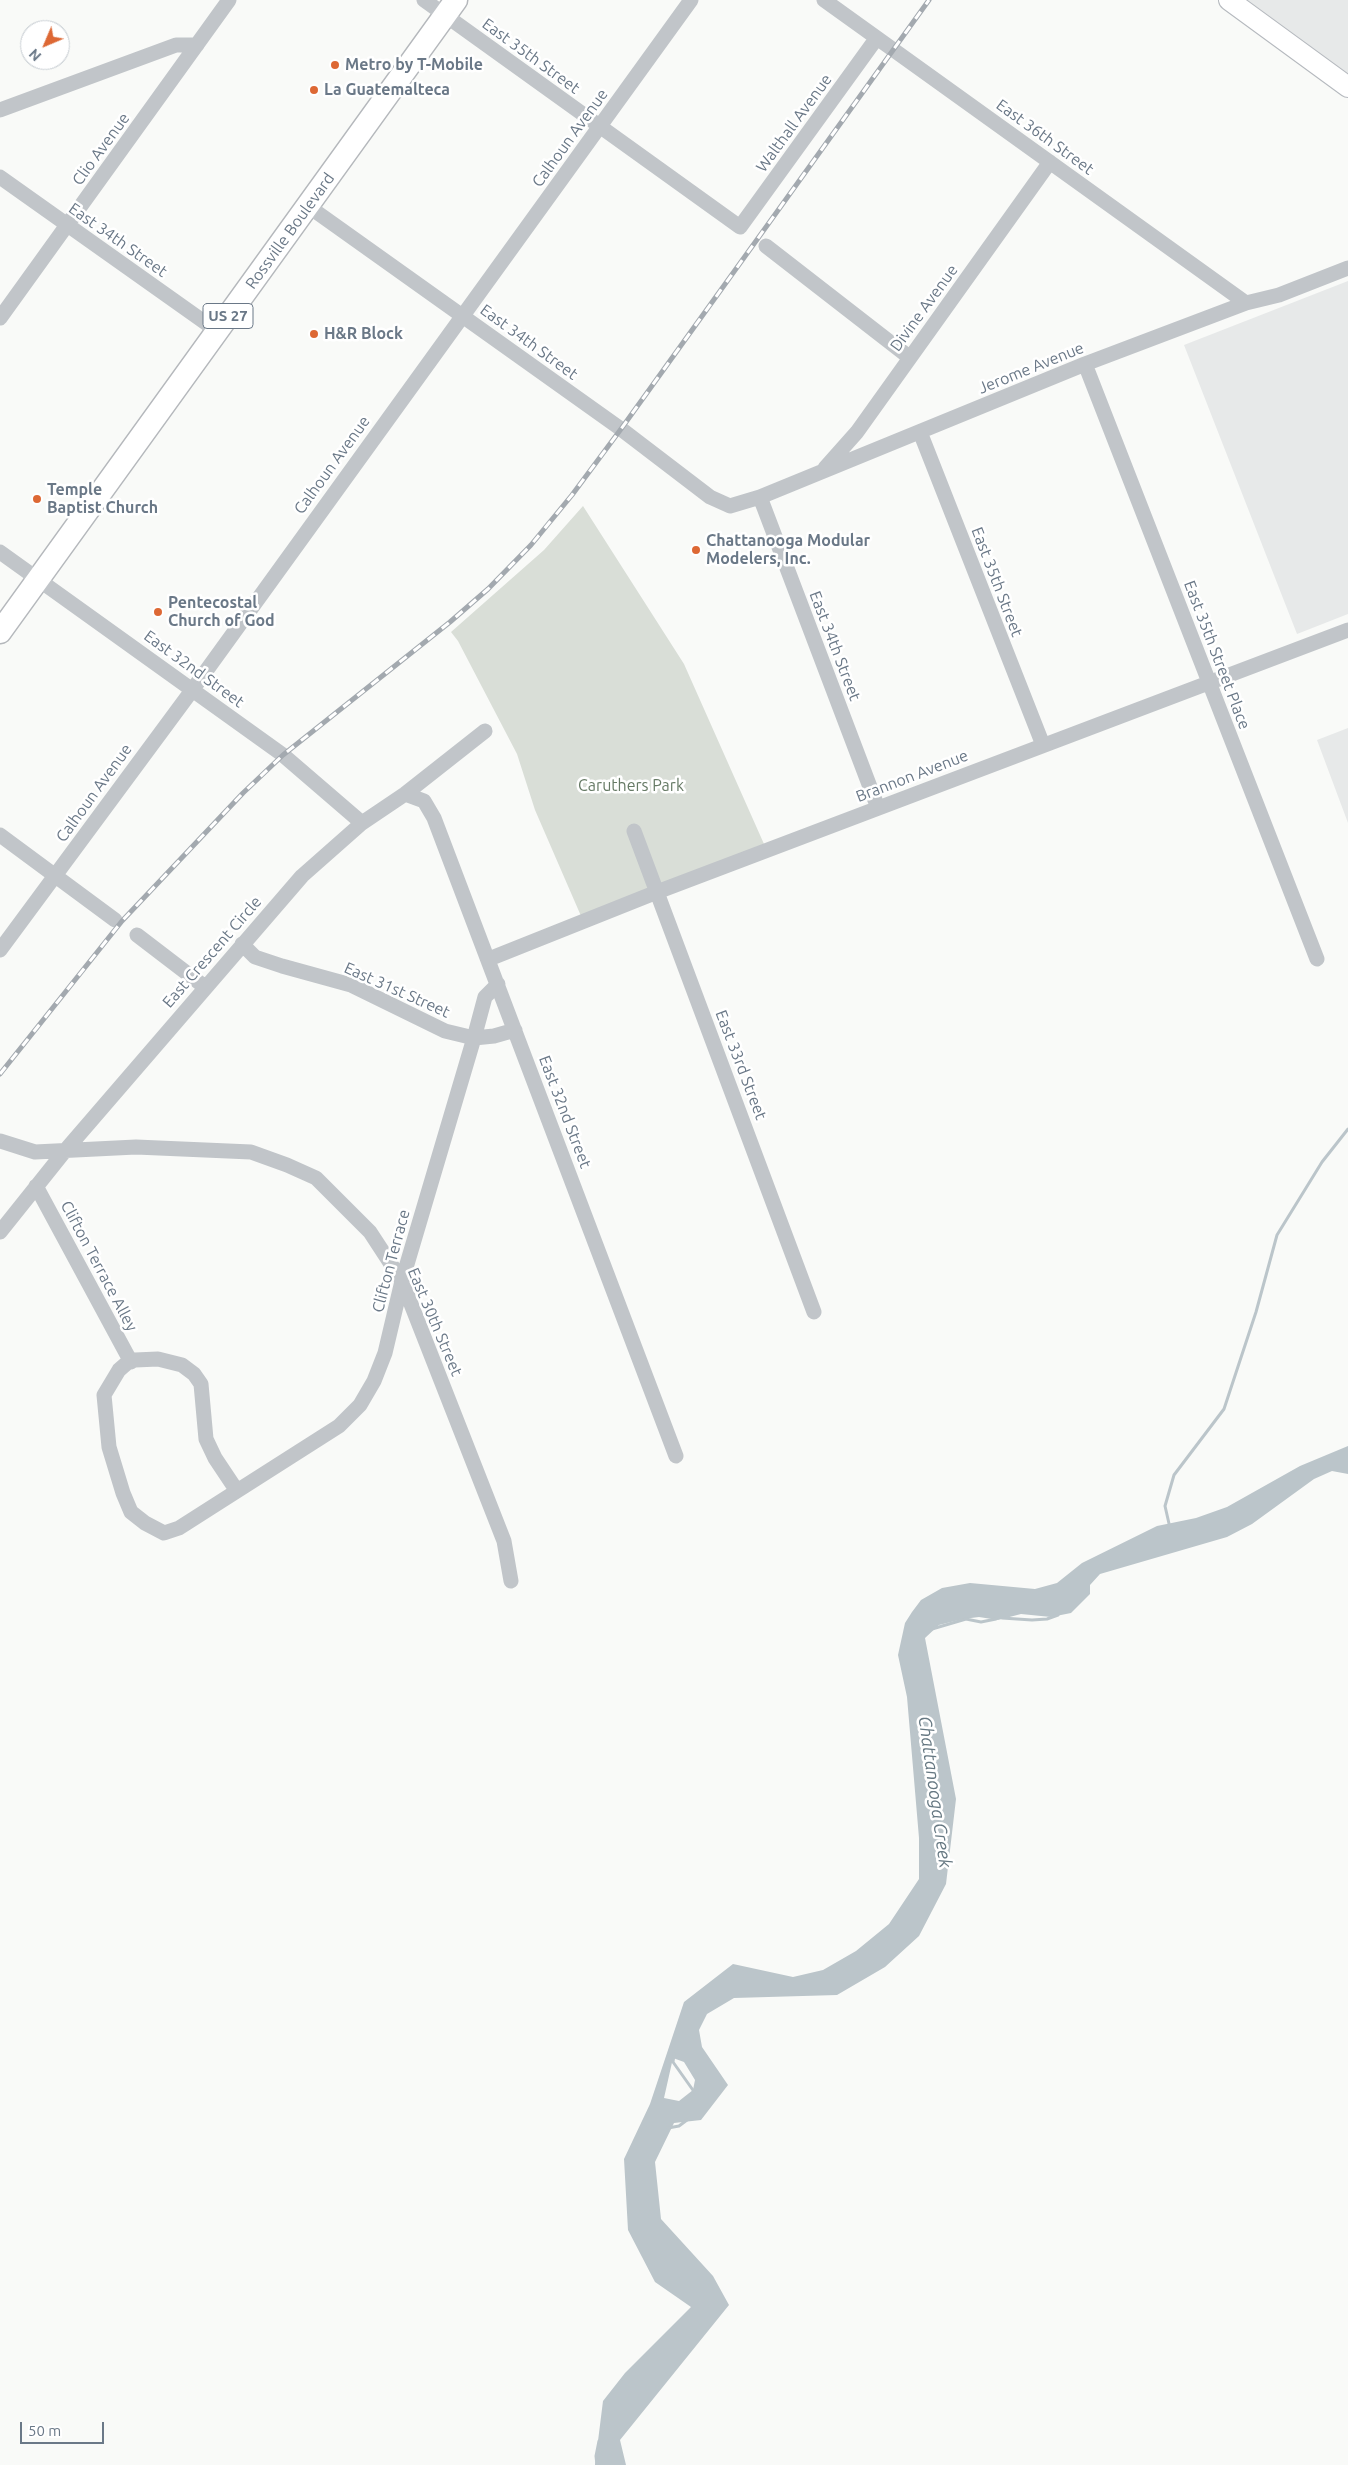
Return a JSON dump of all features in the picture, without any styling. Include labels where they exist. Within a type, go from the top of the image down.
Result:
[{"type":"highway","name":"Rossville Boulevard","points":[[0,632],[451,8]]},
{"type":"main road","points":[[1229,0],[1348,87]]},
{"type":"street","name":"Clio Avenue","points":[[0,318],[229,0]]},
{"type":"street","name":"East 35th Street","points":[[424,0],[451,8],[600,128],[740,226]]},
{"type":"street","name":"Calhoun Avenue","points":[[0,950],[192,689],[692,0]]},
{"type":"street","name":"East 36th Street","points":[[824,0],[1246,303]]},
{"type":"street","name":"Walthall Avenue","points":[[740,226],[876,39]]},
{"type":"street","points":[[0,110],[176,45],[197,45]]},
{"type":"street","name":"Divine Avenue","points":[[823,471],[857,432],[1050,162]]},
{"type":"street","name":"East 34th Street","points":[[0,177],[217,331]]},
{"type":"street","name":"East 34th Street","points":[[308,206],[621,429],[710,497],[730,506]]},
{"type":"street","points":[[766,246],[909,357]]},
{"type":"street","name":"Jerome Avenue","points":[[730,506],[823,471],[1084,364],[1246,303],[1280,295],[1348,268]]},
{"type":"street","name":"East 35th Street Place","points":[[1084,364],[1317,959]]},
{"type":"street","name":"East 35th Street","points":[[920,432],[1043,745]]},
{"type":"street","name":"East 34th Street","points":[[760,496],[878,808]]},
{"type":"street","name":"East 32nd Street","points":[[0,552],[283,755],[362,823]]},
{"type":"street","name":"Brannon Avenue","points":[[489,959],[657,892],[1348,630]]},
{"type":"street","name":"East Crescent Circle","points":[[0,1232],[64,1152],[302,876],[362,823],[405,794],[485,731]]},
{"type":"street","name":"East 32nd Street","points":[[405,794],[424,802],[434,818],[676,1456]]},
{"type":"street","name":"East 33rd Street","points":[[634,831],[814,1312]]},
{"type":"street","points":[[0,835],[115,920]]},
{"type":"street","points":[[138,935],[205,987]]},
{"type":"street","name":"East 31st Street","points":[[242,944],[255,956],[282,966],[352,985],[445,1031],[474,1038],[494,1036],[515,1030]]},
{"type":"street","name":"Clifton Terrace","points":[[131,1362],[119,1370],[104,1395],[109,1447],[123,1494],[131,1512],[145,1523],[164,1533],[179,1528],[339,1426],[360,1405],[374,1381],[385,1353],[402,1281],[485,997],[498,984]]},
{"type":"street","name":"East 30th Street","points":[[0,1141],[35,1152],[136,1147],[251,1152],[316,1178],[370,1232],[402,1281],[504,1541],[510,1581]]},
{"type":"street","name":"Clifton Terrace Alley","points":[[36,1186],[131,1362]]},
{"type":"street","points":[[131,1362],[158,1358],[182,1365],[194,1374],[201,1384],[206,1439],[215,1458],[237,1491]]},
{"type":"shaded area","points":[[1247,0],[1348,0],[1348,74]]},
{"type":"shaded area","points":[[1348,281],[1348,614],[1297,634],[1184,345]]},
{"type":"shaded area","points":[[1348,728],[1348,823],[1317,740]]},
{"type":"green space","name":"Caruthers Park","points":[[583,506],[684,664],[764,844],[581,916],[535,810],[517,754],[458,641],[451,632],[544,550]]},
{"type":"water","points":[[1348,1446],[1348,1474],[1332,1471],[1314,1479],[1252,1524],[1227,1537],[1100,1574],[1090,1585],[1090,1594],[1071,1613],[1051,1617],[1021,1614],[998,1620],[979,1617],[963,1619],[939,1625],[925,1638],[956,1799],[946,1884],[919,1936],[885,1967],[837,1995],[734,1998],[707,2014],[699,2030],[702,2047],[728,2085],[701,2120],[674,2123],[655,2162],[661,2219],[713,2276],[729,2305],[620,2440],[626,2465],[595,2465],[603,2401],[625,2373],[691,2307],[655,2282],[628,2230],[624,2159],[650,2104],[684,2002],[733,1964],[793,1977],[823,1970],[856,1951],[889,1924],[919,1879],[919,1838],[907,1697],[898,1655],[905,1623],[912,1612],[921,1600],[942,1588],[970,1583],[1035,1589],[1057,1583],[1082,1563],[1157,1526],[1196,1518],[1227,1507],[1300,1466]],"holes":[[[673,2058],[684,2062],[695,2080],[693,2090],[679,2101],[664,2098]]]},
{"type":"waterway","points":[[1170,1528],[1165,1506],[1174,1475],[1224,1409],[1256,1312],[1277,1235],[1322,1162],[1348,1129]]},
{"type":"waterway","name":"Chattanooga Creek","points":[[1002,1618],[1032,1620],[1047,1619],[1058,1615]]},
{"type":"waterway","name":"Chattanooga Creek","points":[[932,1629],[966,1619],[981,1622],[996,1619]]},
{"type":"waterway","name":"Chattanooga Creek","points":[[674,2054],[673,2062],[695,2093]]},
{"type":"waterway","name":"Chattanooga Creek","points":[[668,2128],[679,2126],[687,2120]]},
{"type":"waterway","name":"Chattanooga Creek","points":[[597,2465],[596,2456],[599,2441]]},
{"type":"railway","points":[[0,1074],[122,921],[243,793],[283,755],[450,622],[488,589],[531,545],[572,495],[621,429],[929,0]]},
{"type":"place","name":"Metro by T-Mobile","points":[[335,65]]},
{"type":"place","name":"La Guatemalteca","points":[[314,90]]},
{"type":"place","name":"H&R Block","points":[[314,334]]},
{"type":"place","name":"Temple Baptist Church","points":[[37,499]]},
{"type":"place","name":"Chattanooga Modular Modelers, Inc.","points":[[696,550]]},
{"type":"place","name":"Pentecostal Church of God","points":[[158,612]]}]
